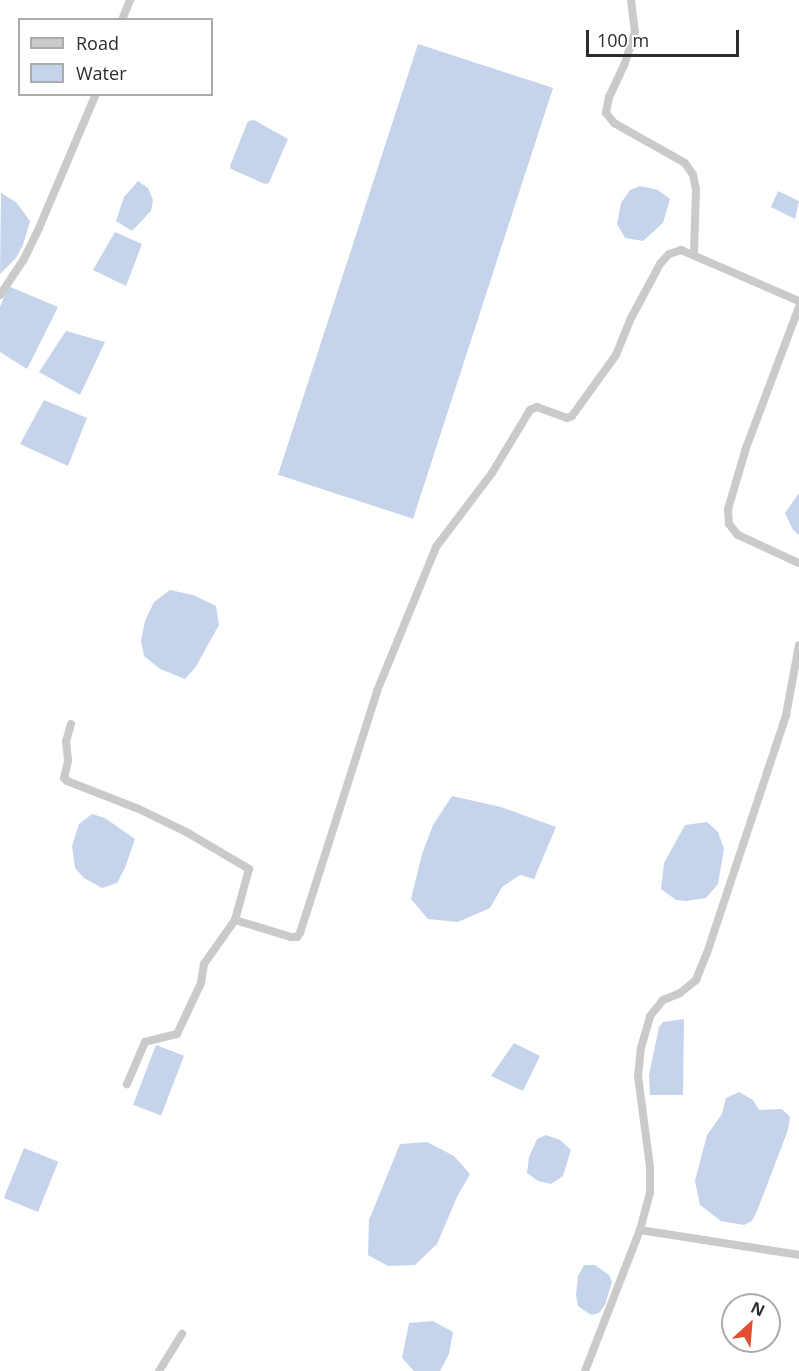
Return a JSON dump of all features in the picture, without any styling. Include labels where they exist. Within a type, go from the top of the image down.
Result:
[{"type":"street","points":[[123,18],[130,0]]},
{"type":"street","points":[[630,0],[634,32],[625,63],[609,97],[606,113],[614,123],[685,163],[693,175],[696,189],[694,254]]},
{"type":"street","points":[[0,295],[24,259],[39,228],[95,96]]},
{"type":"street","points":[[235,920],[291,937],[297,937],[300,933],[377,691],[436,547],[492,473],[530,410],[537,407],[567,418],[572,416],[616,354],[630,320],[660,264],[669,254],[681,250],[694,254],[799,301]]},
{"type":"street","points":[[799,308],[746,448],[728,509],[729,524],[738,534],[799,563]]},
{"type":"street","points":[[585,1371],[640,1230],[650,1193],[646,1118],[638,1076],[650,1016],[663,1000],[680,993],[696,980],[786,715],[799,645]]},
{"type":"street","points":[[71,723],[66,741],[68,761],[64,778],[67,781],[140,809],[188,833],[249,869],[235,920],[204,964],[201,983],[177,1034],[145,1042],[127,1084]]},
{"type":"street","points":[[640,1230],[799,1255]]},
{"type":"street","points":[[159,1371],[182,1334]]},
{"type":"water","points":[[418,44],[553,88],[413,519],[278,475]]},
{"type":"water","points":[[254,120],[288,139],[269,183],[265,184],[231,169],[230,166],[248,121]]},
{"type":"water","points":[[138,181],[148,188],[153,200],[151,211],[132,231],[116,221],[124,197]]},
{"type":"water","points":[[640,186],[658,190],[670,199],[663,223],[643,241],[625,238],[617,224],[621,203],[630,190]]},
{"type":"water","points":[[778,191],[799,201],[795,219],[771,207]]},
{"type":"water","points":[[1,193],[16,202],[30,221],[23,245],[16,258],[0,274]]},
{"type":"water","points":[[115,232],[142,244],[126,286],[93,270]]},
{"type":"water","points":[[8,286],[58,307],[27,369],[0,352],[0,307]]},
{"type":"water","points":[[66,331],[105,342],[80,395],[39,372]]},
{"type":"water","points":[[44,400],[87,418],[68,466],[20,444]]},
{"type":"water","points":[[799,493],[799,535],[793,530],[785,513]]},
{"type":"water","points":[[170,590],[193,595],[216,606],[219,625],[195,668],[185,679],[160,669],[144,656],[141,641],[145,621],[154,602]]},
{"type":"water","points":[[452,796],[501,807],[556,827],[534,879],[520,875],[502,887],[490,908],[458,922],[428,919],[411,899],[422,854],[433,825]]},
{"type":"water","points":[[92,814],[105,818],[135,839],[117,883],[102,888],[84,878],[75,868],[72,846],[79,824]]},
{"type":"water","points":[[707,822],[718,832],[724,849],[718,884],[706,898],[676,900],[661,889],[664,863],[685,825]]},
{"type":"water","points":[[684,1019],[683,1095],[650,1095],[649,1075],[659,1027],[663,1022]]},
{"type":"water","points":[[514,1043],[540,1056],[523,1091],[491,1076]]},
{"type":"water","points":[[156,1045],[184,1056],[161,1116],[133,1105]]},
{"type":"water","points":[[739,1092],[753,1100],[759,1110],[782,1109],[790,1117],[788,1130],[757,1211],[752,1221],[744,1225],[721,1221],[700,1205],[695,1181],[707,1135],[722,1114],[726,1098]]},
{"type":"water","points":[[546,1135],[560,1140],[571,1150],[563,1176],[551,1184],[538,1181],[527,1173],[529,1157],[537,1139]]},
{"type":"water","points":[[427,1142],[454,1156],[470,1174],[457,1197],[437,1244],[415,1265],[388,1266],[368,1255],[369,1220],[400,1144]]},
{"type":"water","points":[[24,1148],[58,1162],[38,1212],[4,1198]]},
{"type":"water","points":[[584,1265],[595,1265],[609,1275],[612,1282],[605,1305],[599,1313],[591,1315],[578,1306],[576,1295],[578,1276]]},
{"type":"water","points":[[433,1321],[453,1332],[449,1354],[440,1371],[414,1371],[402,1358],[409,1323]]}]
